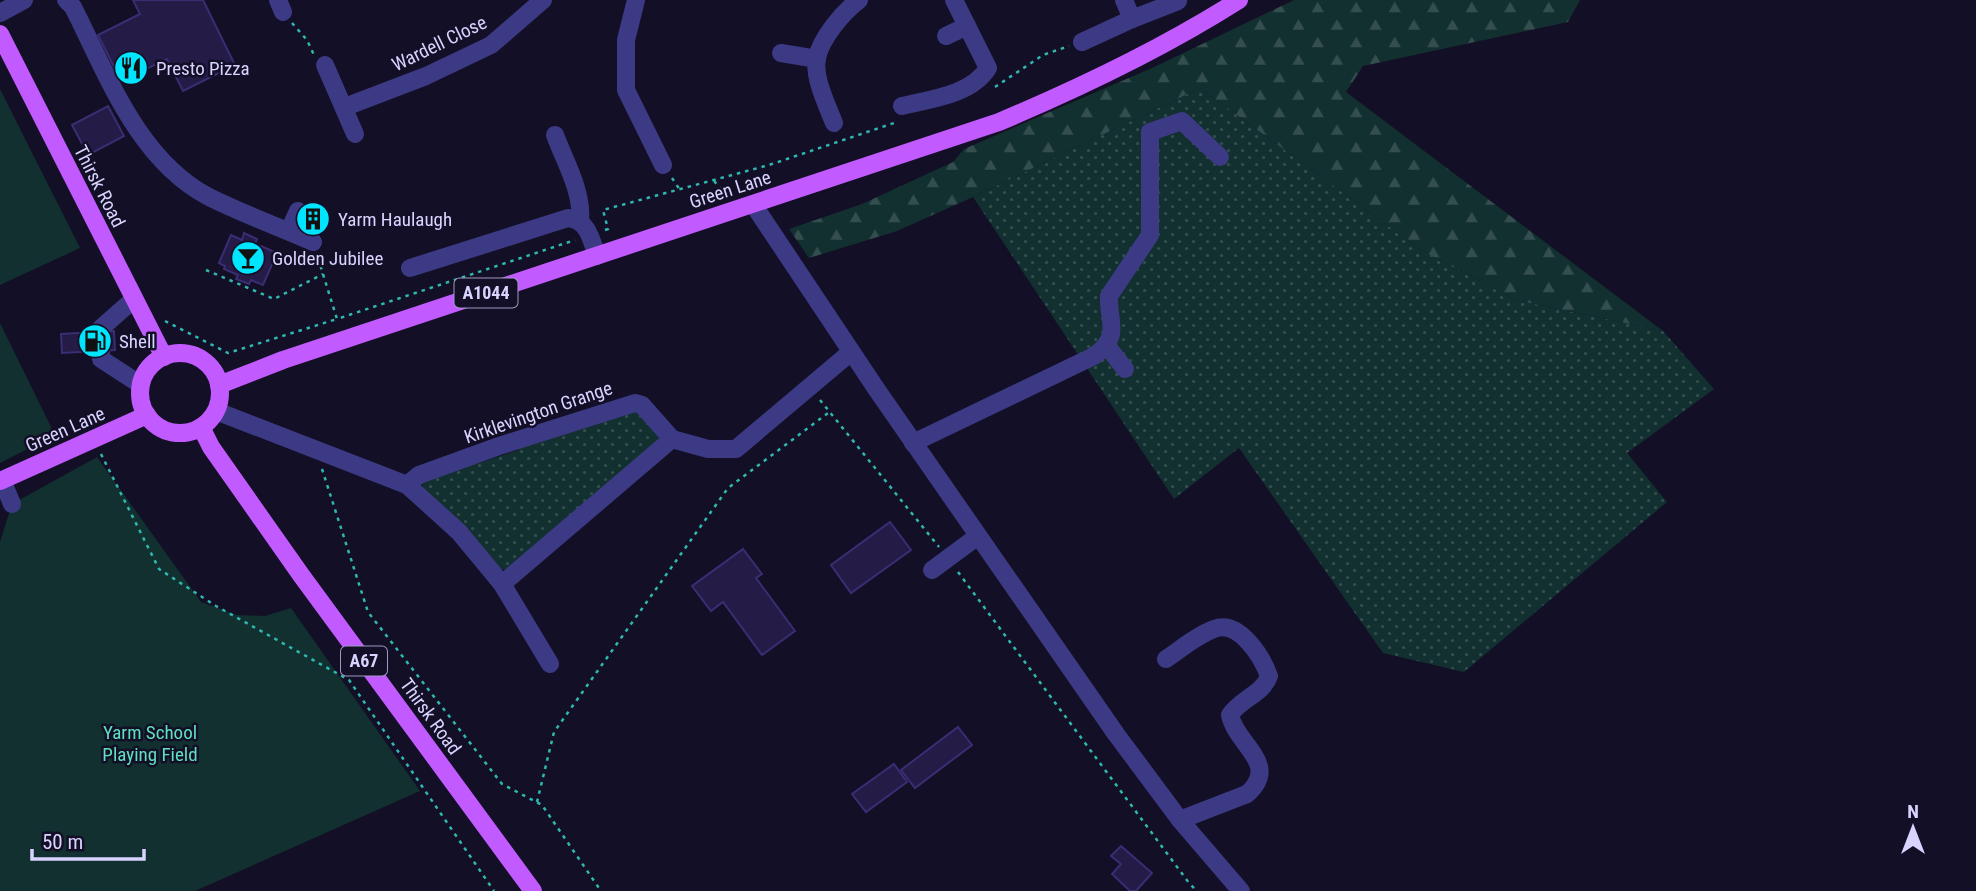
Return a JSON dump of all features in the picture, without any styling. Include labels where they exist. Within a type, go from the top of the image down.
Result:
[{"type":"main road","name":"Green Lane","points":[[219,385],[283,360],[999,122],[1059,97],[1146,55],[1239,0]]},
{"type":"main road","name":"Thirsk Road","points":[[0,34],[164,356]]},
{"type":"main road","points":[[178,353],[192,355],[205,361],[214,372],[220,394],[216,411],[201,427],[186,432],[171,432],[157,426],[147,415],[142,405],[141,385],[145,373],[153,363],[164,356],[178,353]]},
{"type":"main road","name":"Green Lane","points":[[1,480],[147,415]]},
{"type":"main road","name":"Thirsk Road","points":[[201,427],[211,447],[301,575],[533,891]]},
{"type":"street","points":[[0,13],[24,0]]},
{"type":"street","points":[[66,0],[129,116],[153,150],[183,178],[208,196],[313,242]]},
{"type":"street","name":"Wardell Close","points":[[345,107],[426,76],[491,46],[543,0]]},
{"type":"street","points":[[636,0],[626,40],[626,90],[653,159]]},
{"type":"street","points":[[834,122],[820,88],[817,58],[833,26],[859,0]]},
{"type":"street","points":[[901,113],[973,85],[988,68],[954,0]]},
{"type":"street","points":[[1124,0],[1132,19]]},
{"type":"street","points":[[1082,42],[1178,1]]},
{"type":"street","points":[[946,36],[967,26]]},
{"type":"street","points":[[781,53],[817,58]]},
{"type":"street","points":[[325,65],[355,134]]},
{"type":"street","points":[[913,443],[1094,355],[1107,346],[1113,325],[1109,296],[1150,234],[1150,132],[1182,121],[1220,157]]},
{"type":"street","points":[[555,135],[577,191],[584,228],[597,256]]},
{"type":"street","points":[[754,204],[913,443],[1116,734],[1180,820],[1241,891]]},
{"type":"street","points":[[289,231],[298,211]]},
{"type":"street","points":[[410,268],[561,219],[572,218],[584,228]]},
{"type":"street","points":[[138,306],[100,329],[101,359],[141,385]]},
{"type":"street","points":[[1107,346],[1125,369]]},
{"type":"street","points":[[502,584],[672,439],[708,449],[736,449],[851,352]]},
{"type":"street","name":"Kirklevington Grange","points":[[407,485],[419,475],[627,404],[642,405],[672,439]]},
{"type":"street","points":[[216,411],[407,485],[460,532],[502,584],[550,664]]},
{"type":"street","points":[[1,480],[12,504]]},
{"type":"street","points":[[932,570],[978,536]]},
{"type":"street","points":[[1166,659],[1217,627],[1229,628],[1243,636],[1256,652],[1269,676],[1267,683],[1235,707],[1230,715],[1232,725],[1260,770],[1255,786],[1247,794],[1180,820]]},
{"type":"path","points":[[281,6],[307,40],[318,63],[325,65]]},
{"type":"path","points":[[986,90],[999,85],[1043,55],[1082,42]]},
{"type":"path","points":[[138,306],[228,353],[337,319],[584,228],[608,229],[603,210],[769,166],[901,113]]},
{"type":"path","points":[[313,242],[337,319]]},
{"type":"path","points":[[206,270],[274,299],[323,274]]},
{"type":"path","points":[[810,388],[947,558],[1197,891]]},
{"type":"path","points":[[537,802],[554,732],[728,488],[830,412]]},
{"type":"path","points":[[93,439],[159,569],[216,606],[349,680],[494,891]]},
{"type":"path","points":[[316,449],[368,612],[502,783],[542,805],[601,891]]},
{"type":"green space","points":[[1294,0],[1580,0],[1568,22],[1363,66],[1346,92],[1663,331],[1516,300],[1424,252],[1200,88],[897,231],[809,258],[789,229],[862,204],[953,162],[964,149],[1152,68]]},
{"type":"green space","points":[[1200,88],[1424,252],[1516,300],[1663,331],[1714,389],[1627,453],[1667,502],[1464,672],[1383,653],[1239,448],[1174,499],[973,197]]},
{"type":"green space","points":[[0,89],[80,248],[0,285]]},
{"type":"green space","points":[[0,323],[55,435],[0,463]]},
{"type":"green space","points":[[634,409],[659,437],[658,442],[508,570],[499,569],[422,489],[424,480],[472,461],[479,463],[518,450],[520,445]]},
{"type":"green space","name":"Yarm School Playing Field","points":[[97,457],[201,602],[237,615],[265,616],[291,608],[420,791],[195,891],[0,891],[0,542],[12,504]]},
{"type":"building","points":[[133,0],[203,0],[235,65],[183,91],[167,59],[121,81],[98,35],[140,14]]},
{"type":"building","points":[[108,106],[124,136],[88,155],[72,125]]},
{"type":"building","name":"Yarm Haulaugh","points":[[310,213],[320,217],[316,226],[306,222]]},
{"type":"building","name":"Golden Jubilee","points":[[244,233],[257,239],[253,248],[259,250],[261,246],[277,253],[263,285],[251,280],[249,284],[236,279],[238,275],[224,269],[225,266],[219,263],[231,235],[242,240]]},
{"type":"building","points":[[114,331],[115,350],[62,353],[61,334]]},
{"type":"building","points":[[890,522],[911,550],[851,593],[831,565]]},
{"type":"building","points":[[743,549],[762,574],[756,578],[795,631],[762,655],[723,602],[711,611],[692,586]]},
{"type":"building","points":[[958,727],[972,745],[915,788],[901,770]]},
{"type":"building","points":[[894,764],[907,782],[866,812],[852,794]]},
{"type":"building","points":[[1121,846],[1152,873],[1136,891],[1130,891],[1112,874],[1121,864],[1111,856]]},
{"type":"place","name":"Presto Pizza","points":[[131,68]]},
{"type":"place","name":"Yarm Haulaugh","points":[[313,219]]},
{"type":"place","name":"Golden Jubilee","points":[[248,258]]},
{"type":"place","name":"Shell","points":[[95,341]]}]
